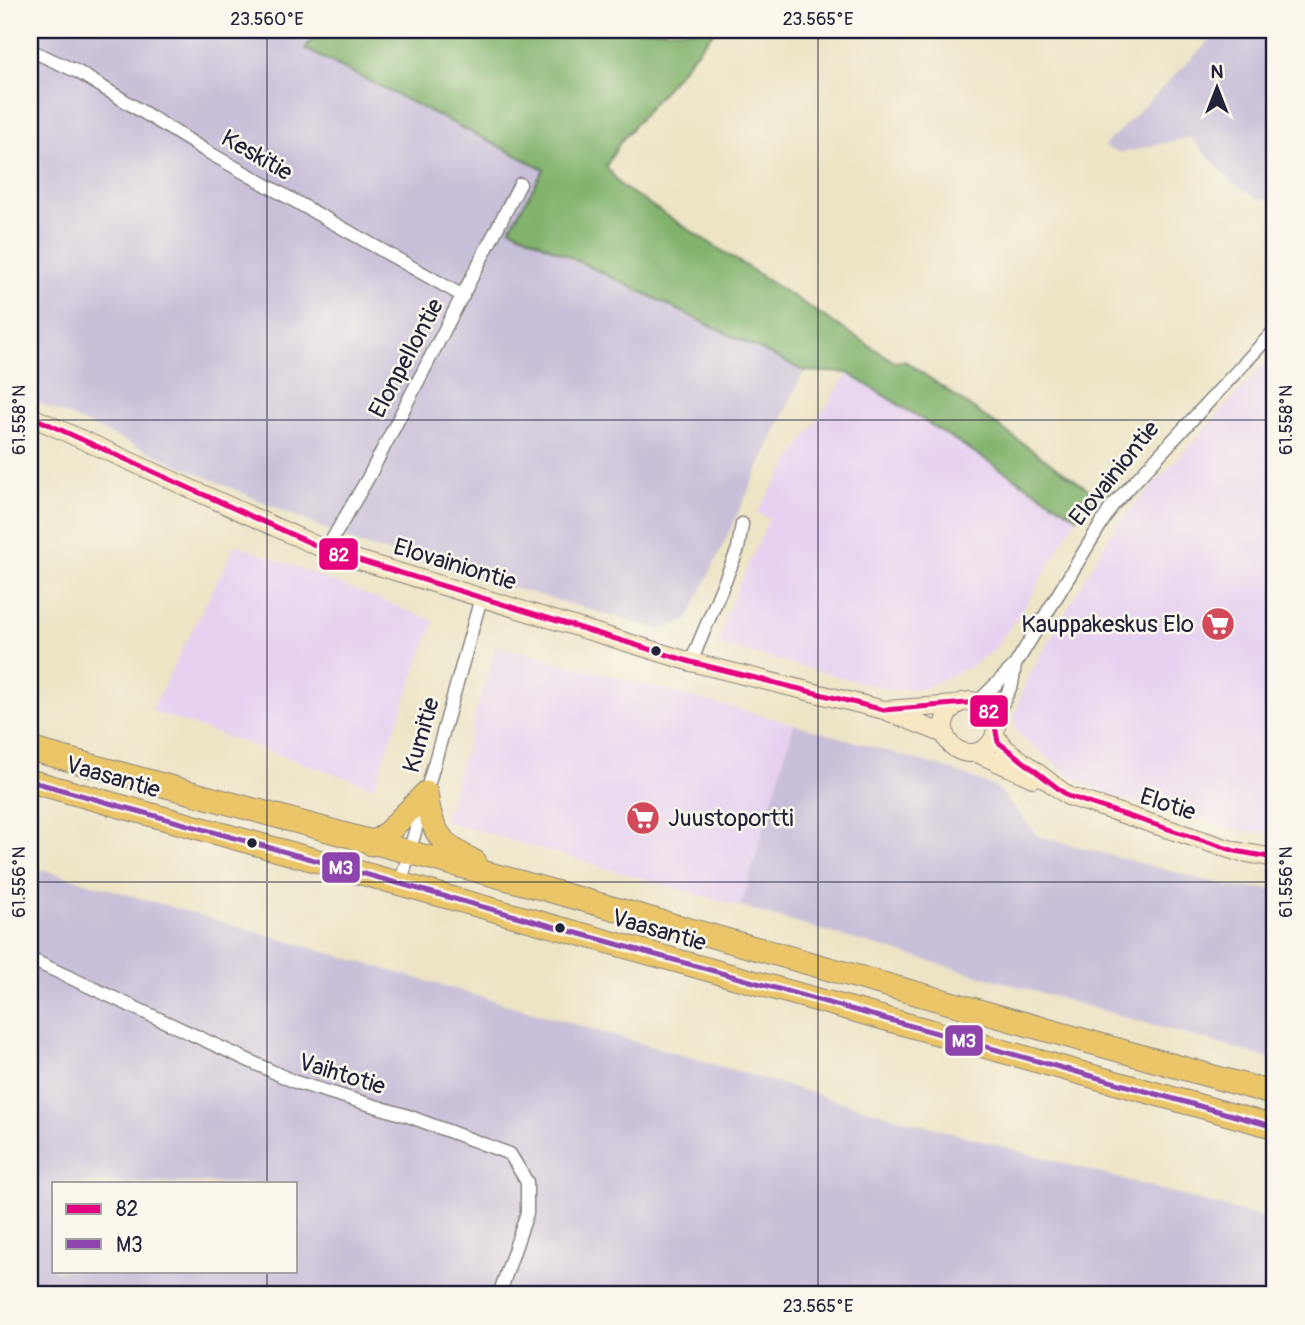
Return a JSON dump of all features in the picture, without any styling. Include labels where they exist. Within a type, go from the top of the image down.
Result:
[{"type":"highway","name":"Vaasantie","points":[[30,749],[523,883],[1275,1094]]},
{"type":"highway","name":"Vaasantie","points":[[30,780],[1275,1127]]},
{"type":"highway","points":[[372,844],[386,834],[426,793]]},
{"type":"highway","points":[[426,793],[430,821],[450,848],[523,883]]},
{"type":"main road","name":"Elovainiontie","points":[[30,416],[326,550],[691,662],[884,710],[944,733]]},
{"type":"main road","points":[[966,701],[978,702],[988,709],[995,728],[988,746],[977,753],[956,750],[944,733],[945,718],[955,705],[966,701]]},
{"type":"main road","name":"Elovainiontie","points":[[884,710],[955,705]]},
{"type":"main road","name":"Elotie","points":[[995,728],[1006,750],[1049,784],[1069,796],[1235,851],[1275,858]]},
{"type":"main road","name":"Elotie","points":[[977,753],[1049,784]]},
{"type":"street","name":"Keskitie","points":[[30,50],[78,72],[206,150],[463,296]]},
{"type":"street","name":"Elonpellontie","points":[[326,550],[368,478],[520,184]]},
{"type":"street","name":"Elovainiontie","points":[[978,702],[1015,665],[1112,506],[1275,330]]},
{"type":"street","points":[[691,662],[738,549],[742,524]]},
{"type":"street","name":"Kumitie","points":[[400,885],[481,598]]},
{"type":"street","name":"Elovainiontie","points":[[995,728],[1012,684],[1015,665]]},
{"type":"street","name":"Vaihtotie","points":[[30,959],[295,1082],[408,1116],[510,1154],[527,1182],[527,1213],[499,1295]]},
{"type":"shaded area","points":[[30,30],[319,30],[305,49],[545,169],[511,228],[804,371],[688,620],[662,630],[356,543],[30,399]]},
{"type":"shaded area","points":[[1220,30],[1275,30],[1275,201],[1256,198],[1232,182],[1190,137],[1120,153],[1104,146]]},
{"type":"shaded area","points":[[1275,352],[1275,831],[1251,833],[1118,798],[1072,777],[1017,732],[1014,717],[1025,683],[1114,528]]},
{"type":"shaded area","points":[[848,373],[1077,517],[1030,598],[995,649],[971,666],[921,689],[890,690],[719,645],[726,614],[769,519],[757,512]]},
{"type":"shaded area","points":[[236,544],[434,621],[374,787],[151,711]]},
{"type":"shaded area","points":[[496,645],[794,724],[741,907],[444,821]]},
{"type":"shaded area","points":[[794,724],[952,770],[997,788],[1038,836],[1231,887],[1275,889],[1275,1060],[741,907]]},
{"type":"shaded area","points":[[30,866],[895,1117],[1275,1221],[1275,1295],[30,1295]]},
{"type":"green space","points":[[319,30],[715,30],[621,141],[606,166],[621,186],[895,362],[905,361],[1098,496],[1077,517],[848,373],[804,371],[510,228],[544,169],[305,49]]},
{"type":"transit line","name":"82","points":[[30,416],[326,550],[691,662],[884,710],[978,702],[993,715],[998,742],[1068,796],[1235,851],[1275,858]]},
{"type":"transit line","name":"M3","points":[[30,781],[1275,1127]]},
{"type":"place","name":"Kauppakeskus Elo","points":[[1218,624]]},
{"type":"place","name":"Juustoportti","points":[[643,818]]}]
